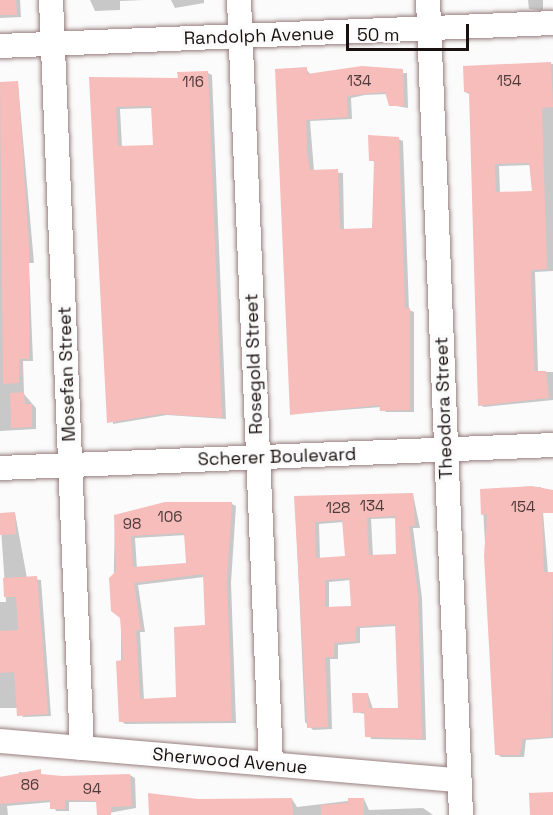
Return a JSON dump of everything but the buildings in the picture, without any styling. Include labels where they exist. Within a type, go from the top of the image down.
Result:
[{"type":"street","name":"Mosefan Street","points":[[51,0],[82,748]]},
{"type":"street","name":"Rosegold Street","points":[[239,0],[271,764]]},
{"type":"street","name":"Theodora Street","points":[[428,0],[461,815]]},
{"type":"street","name":"Randolph Avenue","points":[[0,46],[553,23]]},
{"type":"street","name":"Scherer Boulevard","points":[[0,468],[553,445]]},
{"type":"street","name":"Sherwood Avenue","points":[[0,741],[459,780]]}]
